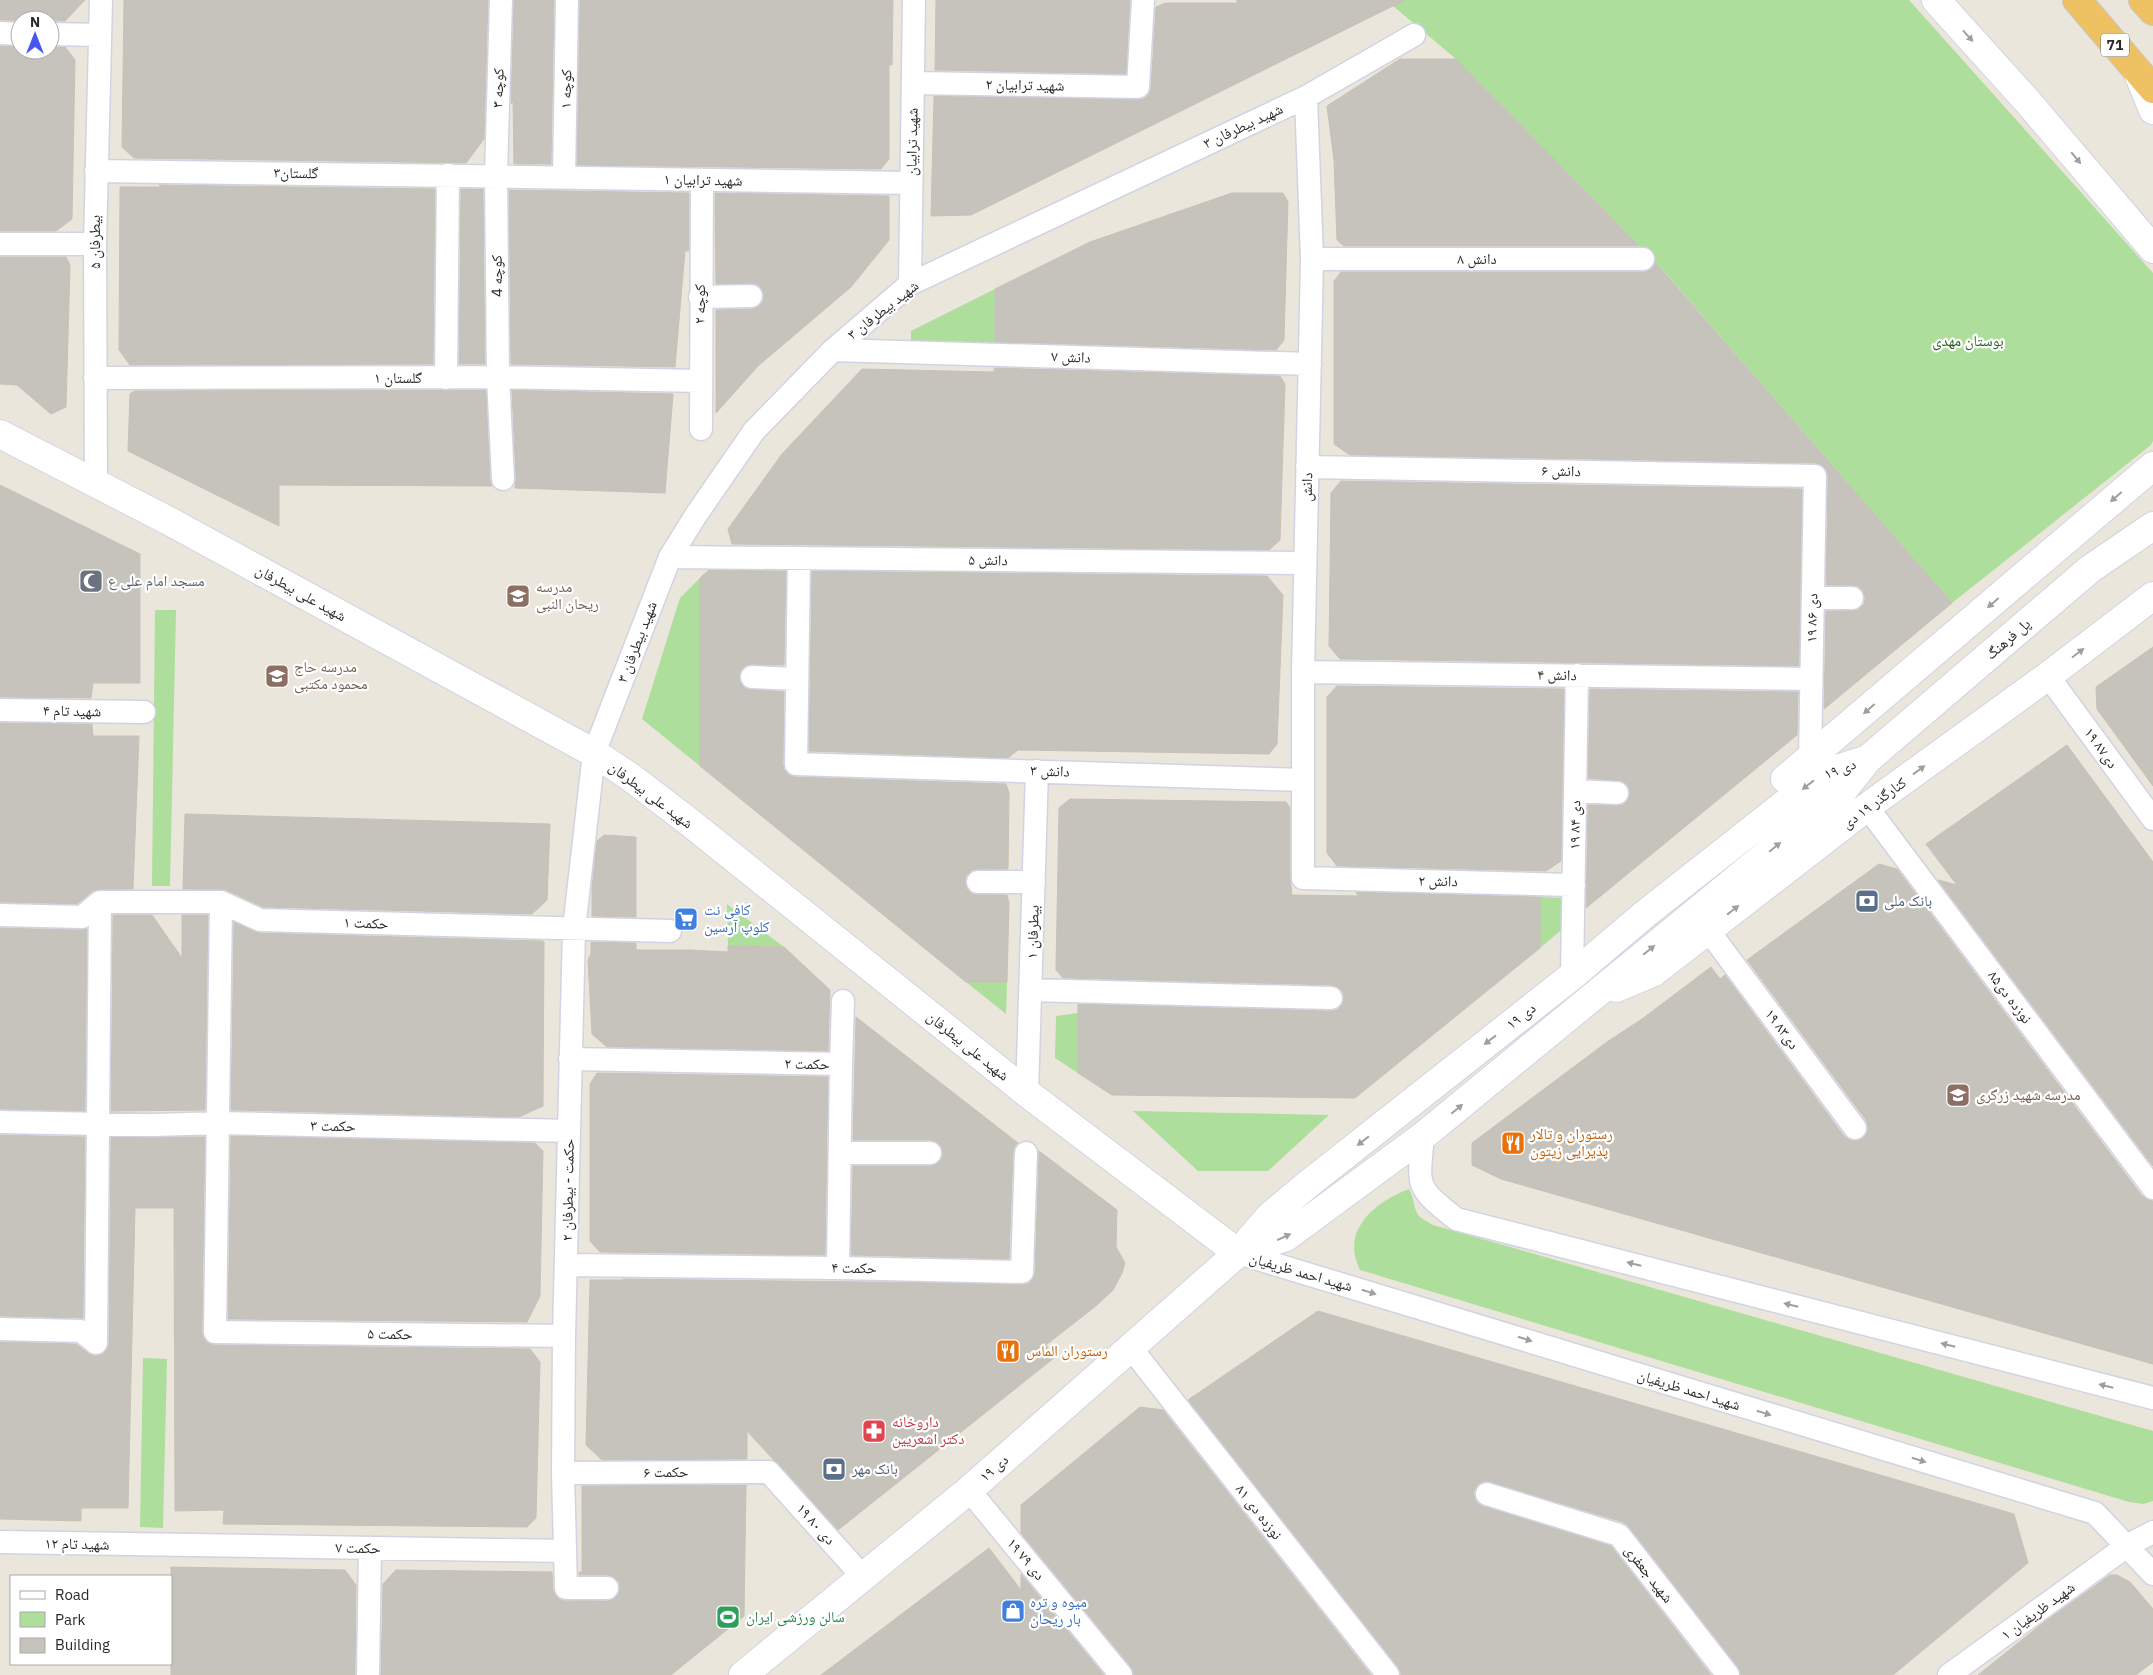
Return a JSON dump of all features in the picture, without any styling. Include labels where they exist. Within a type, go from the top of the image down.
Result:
[{"type":"highway","name":"71","points":[[2077,0],[2146,81]]},
{"type":"highway","points":[[2144,0],[2153,11]]},
{"type":"main road","points":[[1936,0],[2028,102],[2153,249]]},
{"type":"main road","points":[[2146,81],[2153,110]]},
{"type":"main road","name":"شهید علی بیطرفان","points":[[0,434],[169,521],[594,753],[629,776],[688,821],[1027,1093],[1238,1253]]},
{"type":"main road","points":[[1645,914],[1662,877],[1810,760],[2153,466]]},
{"type":"main road","name":"پل فرهنگ","points":[[1868,759],[2090,569],[2153,526]]},
{"type":"main road","name":"کنارگذر ۱۹ دی","points":[[1589,999],[1654,972],[1867,807],[2048,676],[2153,596]]},
{"type":"main road","name":"۱۹ دی","points":[[743,1675],[969,1490],[1238,1253],[1277,1210],[1572,976],[1645,914],[1824,773],[1868,759]]},
{"type":"main road","name":"۱۹ دی","points":[[1238,1253],[1286,1237],[1423,1136],[1841,793],[1868,759]]},
{"type":"street","name":"بیطرفان ۵","points":[[96,484],[95,244],[101,0]]},
{"type":"street","name":"کوچه ۳","points":[[496,175],[501,0]]},
{"type":"street","name":"کوچه ۱","points":[[564,178],[567,0]]},
{"type":"street","name":"شهید ترابیان","points":[[910,284],[914,0]]},
{"type":"street","name":"شهید ترابیان ۲","points":[[913,83],[1138,87],[1143,0]]},
{"type":"street","points":[[60,34],[100,35]]},
{"type":"street","name":"شهید بیطرفان ۳","points":[[594,753],[670,557],[696,515],[754,431],[833,350],[910,284],[1306,97],[1414,35]]},
{"type":"street","name":"دانش","points":[[1303,878],[1303,672],[1312,260],[1306,97]]},
{"type":"street","name":"گلستان۳","points":[[96,171],[496,175]]},
{"type":"street","points":[[446,378],[448,175]]},
{"type":"street","name":"شهید ترابیان ۱","points":[[496,175],[564,178],[911,183]]},
{"type":"street","name":"کوچه 4","points":[[496,175],[498,377],[503,478]]},
{"type":"street","name":"کوچه ۲","points":[[700,428],[702,180]]},
{"type":"street","points":[[0,244],[95,244]]},
{"type":"street","name":"دانش ۸","points":[[1312,260],[1643,259]]},
{"type":"street","points":[[700,297],[751,296]]},
{"type":"street","name":"دانش ۷","points":[[833,350],[1310,364]]},
{"type":"street","name":"گلستان ۱","points":[[95,378],[498,377],[700,381]]},
{"type":"street","name":"۶ دانش","points":[[1307,467],[1815,476]]},
{"type":"street","name":"۱۹ دی ۸۶","points":[[1810,760],[1815,476]]},
{"type":"street","name":"دانش ۵","points":[[670,557],[1305,563]]},
{"type":"street","points":[[752,677],[797,678],[798,558]]},
{"type":"street","points":[[1813,598],[1852,598]]},
{"type":"street","name":"دانش ۴","points":[[1303,672],[1811,679]]},
{"type":"street","name":"۱۹ دی ۸۴","points":[[1572,976],[1577,675]]},
{"type":"street","name":"۱۹ دی۸۷","points":[[2048,676],[2153,819]]},
{"type":"street","name":"دانش ۳","points":[[797,678],[796,764],[1303,780]]},
{"type":"street","name":"شهید تام ۴","points":[[0,710],[144,712]]},
{"type":"street","name":"حکمت - بیطرفان ۲","points":[[594,753],[574,929],[564,1336],[564,1551],[566,1588],[606,1588]]},
{"type":"street","name":"بیطرفان ۱","points":[[1027,1093],[1037,771]]},
{"type":"street","points":[[1575,791],[1617,793]]},
{"type":"street","name":"نوزده دی۸۵","points":[[1867,807],[2153,1188]]},
{"type":"street","name":"۲ دانش","points":[[1303,878],[1574,885]]},
{"type":"street","points":[[978,882],[1034,882]]},
{"type":"street","points":[[0,916],[82,917],[100,902]]},
{"type":"street","points":[[0,1329],[81,1330],[96,1343],[100,902]]},
{"type":"street","name":"حکمت ۱","points":[[100,902],[221,902],[260,920],[670,931]]},
{"type":"street","points":[[218,1123],[221,902]]},
{"type":"street","name":"۱۹ دی۸۳","points":[[1708,930],[1855,1128]]},
{"type":"street","points":[[1031,990],[1331,998]]},
{"type":"street","points":[[841,1064],[843,1001]]},
{"type":"street","name":"حکمت ۲","points":[[570,1059],[841,1064],[838,1268]]},
{"type":"street","name":"حکمت ۳","points":[[0,1122],[97,1124],[218,1123],[569,1132]]},
{"type":"street","name":"حکمت ۵","points":[[218,1123],[215,1332],[564,1336]]},
{"type":"street","points":[[1423,1136],[1419,1178],[1427,1195],[1456,1219],[2153,1398]]},
{"type":"street","points":[[840,1153],[930,1153]]},
{"type":"street","name":"حکمت ۴","points":[[566,1265],[1022,1272],[1026,1153]]},
{"type":"street","name":"شهید احمد ظریفیان","points":[[1238,1253],[2095,1513],[2127,1546]]},
{"type":"street","name":"نوزده دی ۸۱","points":[[1131,1348],[1388,1675]]},
{"type":"street","name":"حکمت ۶","points":[[563,1473],[769,1472]]},
{"type":"street","name":"۱۹ دی ۸۰","points":[[769,1472],[863,1577]]},
{"type":"street","name":"۱۹ دی ۷۹","points":[[969,1490],[1121,1675]]},
{"type":"street","name":"شهید جعفری","points":[[1487,1494],[1619,1535],[1728,1675]]},
{"type":"street","name":"شهید ظریفیان ۱","points":[[1949,1675],[2127,1546],[2153,1532]]},
{"type":"street","name":"شهید تام ۱۲","points":[[0,1542],[153,1545]]},
{"type":"street","name":"حکمت ۷","points":[[153,1545],[564,1551]]},
{"type":"street","points":[[2127,1546],[2153,1574]]},
{"type":"street","points":[[368,1675],[370,1548]]},
{"type":"green space","name":"بوستان مهدی","points":[[1386,0],[1909,0],[2153,273],[2153,441],[2151,445],[1952,603],[1662,269],[1456,59]]},
{"type":"green space","points":[[995,289],[995,345],[911,343],[911,331]]},
{"type":"green space","points":[[700,578],[700,766],[642,719],[680,598]]},
{"type":"green space","points":[[155,610],[176,610],[170,886],[152,886]]},
{"type":"green space","points":[[1540,897],[1565,898],[1565,927],[1540,948]]},
{"type":"green space","points":[[727,904],[784,947],[728,946]]},
{"type":"green space","points":[[966,982],[1007,982],[1006,1014]]},
{"type":"green space","points":[[1078,1013],[1078,1073],[1055,1058],[1056,1016]]},
{"type":"green space","points":[[1133,1111],[1329,1115],[1268,1171],[1198,1171]]},
{"type":"green space","points":[[1409,1189],[1419,1216],[1433,1225],[2153,1431],[2153,1501],[2143,1504],[2129,1502],[1360,1270],[1355,1256],[1354,1242],[1364,1219],[1384,1202]]},
{"type":"green space","points":[[143,1358],[167,1359],[163,1528],[140,1527]]},
{"type":"building","points":[[0,0],[85,0],[65,21],[60,21],[60,10],[10,10],[10,20],[0,20]]},
{"type":"building","points":[[124,0],[488,0],[484,139],[466,163],[134,158],[122,147]]},
{"type":"building","points":[[514,0],[554,0],[551,164],[514,164],[513,101],[511,104]]},
{"type":"building","points":[[580,0],[893,0],[892,65],[889,65],[889,159],[881,169],[577,165]]},
{"type":"building","points":[[936,0],[1130,0],[1126,74],[935,70]]},
{"type":"building","points":[[1237,0],[1405,0],[971,215],[931,216],[934,96],[1144,99],[1149,94],[1151,88],[1156,7],[1166,3],[1237,3]]},
{"type":"building","points":[[0,46],[10,46],[10,60],[60,60],[60,47],[65,47],[75,60],[72,219],[56,231],[0,231]]},
{"type":"building","points":[[1400,59],[1456,59],[1639,246],[1344,246],[1337,240],[1334,160],[1327,106]]},
{"type":"building","points":[[159,185],[435,189],[433,364],[130,365],[119,350],[120,187],[161,187]]},
{"type":"building","points":[[461,189],[483,189],[485,364],[459,364]]},
{"type":"building","points":[[509,190],[689,193],[689,251],[685,251],[675,367],[511,364]]},
{"type":"building","points":[[715,193],[889,196],[889,240],[851,287],[758,366],[716,413],[716,310],[752,309],[762,303],[764,296],[757,284],[716,284]]},
{"type":"building","points":[[1232,193],[1283,193],[1288,202],[1284,340],[1276,350],[995,342],[995,289],[1090,242]]},
{"type":"building","points":[[0,257],[66,257],[70,265],[66,407],[51,414],[17,385],[0,384]]},
{"type":"building","points":[[1655,262],[1952,603],[1824,709],[1826,611],[1858,610],[1864,604],[1865,598],[1863,591],[1858,586],[1826,585],[1828,476],[1826,469],[1821,465],[1815,463],[1350,455],[1334,444],[1334,281],[1341,272],[1643,272],[1650,270]]},
{"type":"building","points":[[994,368],[1280,376],[1285,384],[1280,540],[1269,550],[732,544],[728,529],[782,454],[862,369],[994,372]]},
{"type":"building","points":[[486,390],[490,480],[492,486],[279,485],[279,526],[128,451],[130,394],[134,391]]},
{"type":"building","points":[[512,390],[673,394],[665,493],[515,488]]},
{"type":"building","points":[[1341,481],[1802,489],[1799,666],[1340,659],[1329,646],[1331,493]]},
{"type":"building","points":[[0,485],[140,554],[140,683],[93,683],[91,698],[0,697]]},
{"type":"building","points":[[709,570],[786,571],[784,665],[746,665],[741,670],[739,677],[745,688],[784,692],[783,764],[784,770],[789,775],[796,777],[1006,784],[1009,793],[1008,869],[972,870],[966,876],[965,882],[967,889],[972,894],[1007,895],[1009,903],[1007,982],[966,982],[700,766],[700,578]]},
{"type":"building","points":[[812,571],[1267,576],[1283,595],[1277,744],[1269,754],[1018,750],[1008,758],[809,751]]},
{"type":"building","points":[[2153,647],[2153,786],[2097,709],[2096,687]]},
{"type":"building","points":[[1337,686],[1564,689],[1561,861],[1546,871],[1337,866],[1327,853],[1327,697]]},
{"type":"building","points":[[1590,689],[1798,692],[1797,735],[1586,908],[1588,805],[1623,805],[1628,800],[1630,793],[1624,782],[1588,778]]},
{"type":"building","points":[[0,723],[92,724],[93,736],[139,736],[133,889],[94,890],[77,904],[0,902]]},
{"type":"building","points":[[2067,745],[2153,862],[2153,1166],[1938,880],[1957,885],[1926,844]]},
{"type":"building","points":[[1070,799],[1286,802],[1290,808],[1290,878],[1292,895],[1358,896],[1356,892],[1540,897],[1540,948],[1355,1098],[1112,1095],[1078,1073],[1078,1004],[1331,1011],[1337,1010],[1342,1005],[1344,998],[1343,992],[1338,987],[1331,985],[1063,978],[1056,970],[1059,808]]},
{"type":"building","points":[[185,814],[550,824],[547,900],[532,914],[263,907],[226,890],[183,889]]},
{"type":"building","points":[[604,835],[636,837],[636,917],[592,916],[592,887],[597,841]]},
{"type":"building","points":[[1879,864],[1897,869],[2142,1196],[2153,1201],[2153,1364],[1501,1179],[1472,1165],[1472,1143],[1711,967],[1720,979],[1725,975],[1844,1136],[1850,1140],[1857,1141],[1862,1139],[1867,1133],[1868,1126],[1866,1120],[1747,960]]},
{"type":"building","points":[[113,915],[152,915],[182,958],[182,915],[208,915],[205,1110],[111,1111]]},
{"type":"building","points":[[234,922],[260,933],[544,942],[543,1106],[519,1117],[231,1110]]},
{"type":"building","points":[[0,928],[87,929],[85,1111],[0,1109]]},
{"type":"building","points":[[591,942],[636,943],[636,950],[728,952],[728,946],[784,947],[830,990],[828,1051],[607,1047],[592,1034],[588,960],[591,954]]},
{"type":"building","points":[[856,1017],[1018,1143],[1013,1153],[1009,1259],[851,1255],[853,1166],[930,1166],[941,1160],[943,1153],[941,1146],[930,1140],[853,1140]]},
{"type":"building","points":[[597,1073],[828,1077],[825,1255],[600,1252],[590,1241],[590,1084]]},
{"type":"building","points":[[0,1135],[85,1137],[83,1318],[0,1316]]},
{"type":"building","points":[[231,1136],[535,1143],[543,1151],[540,1296],[527,1322],[228,1319]]},
{"type":"building","points":[[111,1137],[205,1137],[202,1332],[204,1339],[209,1343],[215,1345],[530,1349],[540,1362],[536,1518],[527,1527],[223,1524],[224,1510],[175,1511],[174,1208],[135,1208],[128,1508],[81,1508],[81,1521],[0,1519],[0,1342],[76,1344],[89,1354],[95,1356],[103,1354],[109,1345]]},
{"type":"building","points":[[1039,1151],[1117,1210],[1116,1247],[1125,1263],[1113,1290],[1046,1345],[1054,1358],[838,1530],[747,1431],[747,1459],[602,1460],[586,1445],[590,1280],[1028,1284],[1033,1279],[1035,1272]]},
{"type":"building","points":[[1318,1311],[2014,1514],[2028,1563],[1893,1675],[1741,1675],[1738,1667],[1629,1527],[1623,1522],[1485,1481],[1478,1484],[1474,1491],[1477,1503],[1611,1546],[1711,1675],[1401,1675],[1398,1667],[1188,1400]]},
{"type":"building","points":[[1140,1407],[1163,1410],[1371,1675],[1134,1675],[1131,1667],[1021,1533],[1021,1505]]},
{"type":"building","points":[[746,1485],[744,1616],[671,1675],[381,1675],[383,1584],[396,1570],[552,1572],[553,1589],[555,1595],[560,1600],[607,1601],[614,1599],[620,1588],[619,1582],[614,1577],[607,1575],[579,1575],[579,1572],[582,1572],[582,1486]]},
{"type":"building","points":[[989,1548],[1021,1590],[1021,1574],[1104,1675],[821,1675]]},
{"type":"building","points":[[171,1567],[345,1570],[356,1585],[355,1675],[171,1675]]},
{"type":"building","points":[[2110,1575],[2117,1575],[2130,1582],[2153,1609],[2153,1662],[2136,1675],[1978,1675],[2043,1623]]},
{"type":"place","name":"مسجد امام علی ع","points":[[91,581]]},
{"type":"place","name":"مدرسه ریحان النبی","points":[[518,596]]},
{"type":"place","name":"مدرسه حاج محمود مکتبی","points":[[277,676]]},
{"type":"place","name":"بانک ملی","points":[[1867,901]]},
{"type":"place","name":"کافی نت کلوپ آرسین","points":[[686,919]]},
{"type":"place","name":"مدرسه شهید زرگری","points":[[1958,1095]]},
{"type":"place","name":"رستوران و تالار پذیرایی زیتون","points":[[1513,1143]]},
{"type":"place","name":"رستوران الماس","points":[[1008,1351]]},
{"type":"place","name":"داروخانه دکتر اشعریین","points":[[874,1431]]},
{"type":"place","name":"بانک مهر","points":[[834,1469]]},
{"type":"place","name":"میوه و تره بار ریحان","points":[[1013,1611]]},
{"type":"place","name":"سالن ورزشی ایران","points":[[728,1617]]}]
